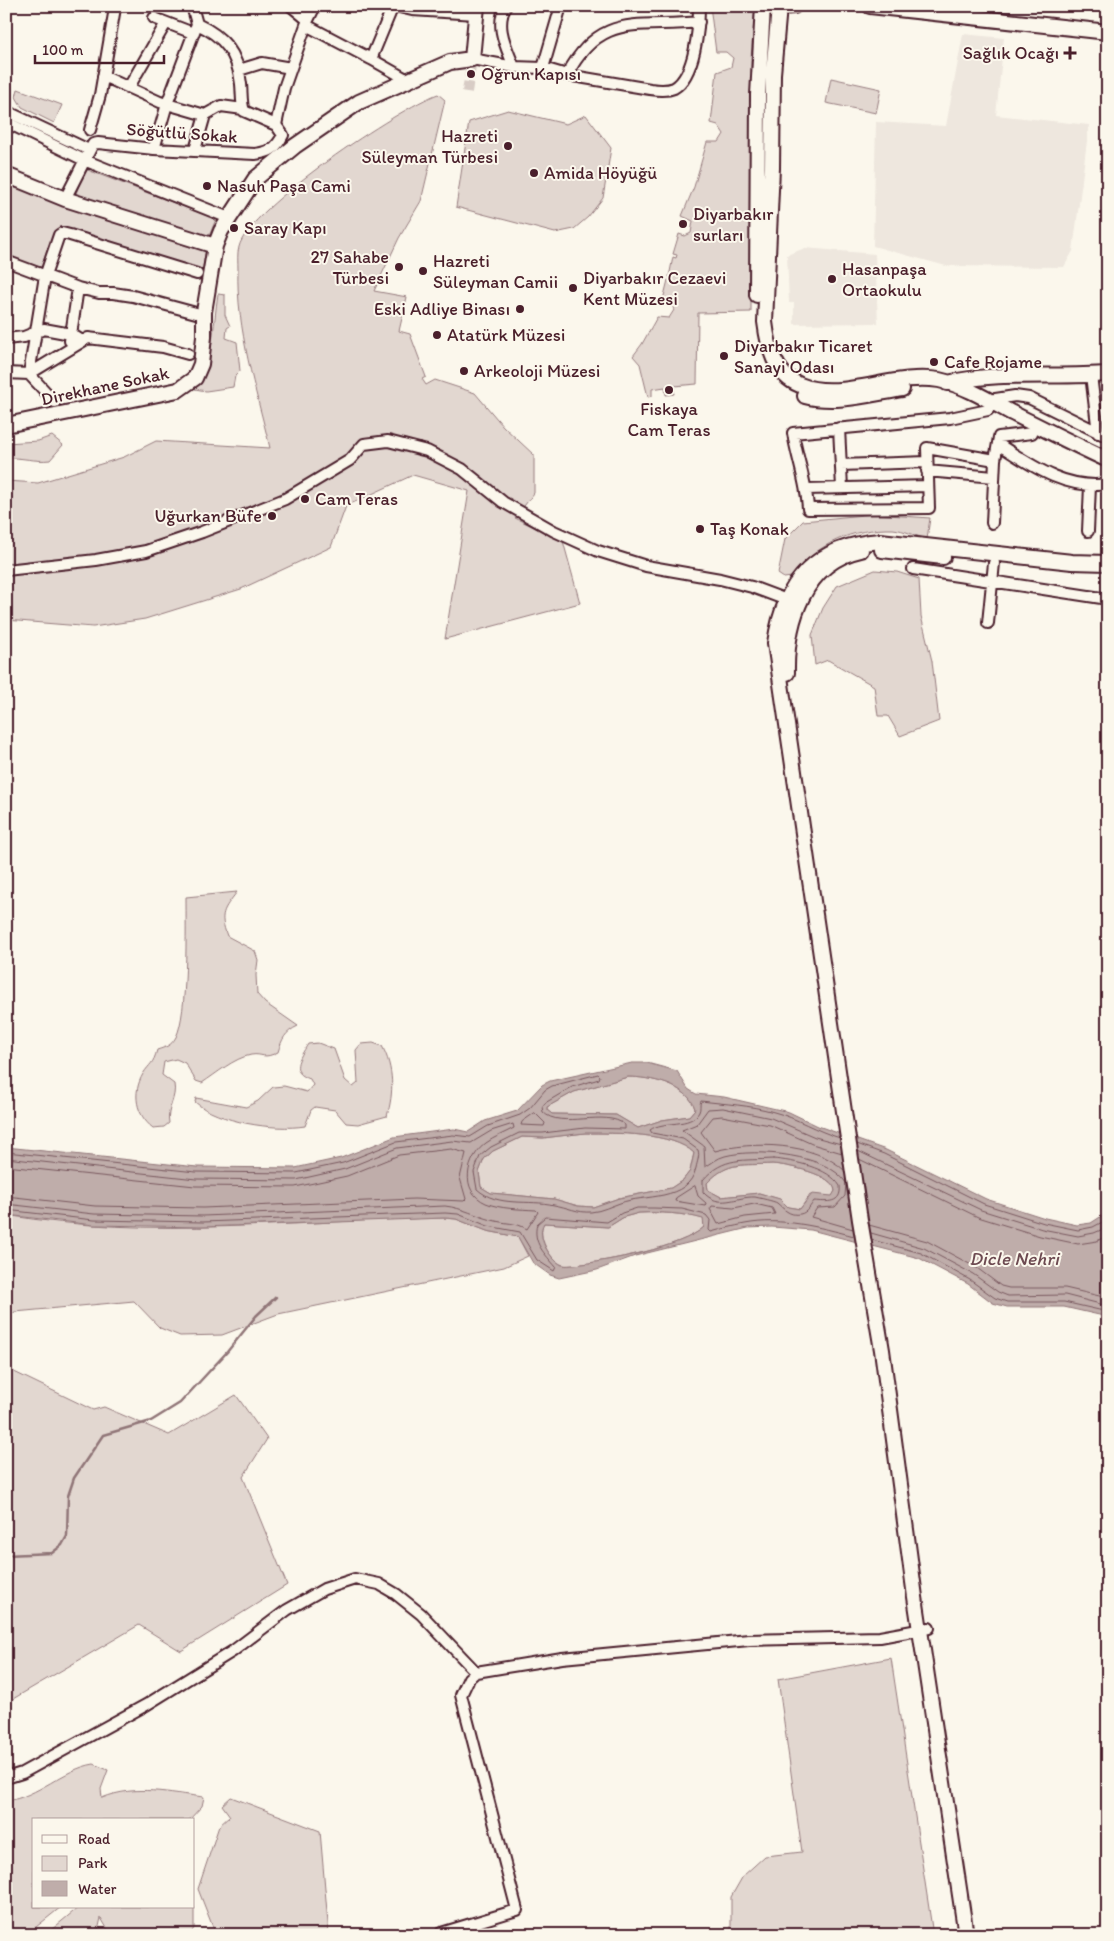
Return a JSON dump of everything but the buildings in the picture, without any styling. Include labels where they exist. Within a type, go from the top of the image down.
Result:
[{"type":"main road","points":[[794,6],[779,7],[772,10],[763,6],[758,95],[757,316],[763,362],[776,379],[791,390],[806,396],[823,399],[844,398],[909,388],[927,388],[989,405],[1032,433],[1108,470]]},
{"type":"main road","points":[[870,6],[1108,32]]},
{"type":"main road","points":[[779,7],[773,74],[772,168],[765,322],[768,344],[773,359],[783,373],[798,384],[815,389],[838,389],[918,378],[947,383],[989,405],[1108,460]]},
{"type":"main road","points":[[472,60],[476,10]]},
{"type":"main road","name":"Direkhane Sokak","points":[[6,424],[36,420],[178,390],[195,378],[201,364],[204,312],[215,246],[229,218],[255,179],[295,146],[359,102],[450,62],[472,60]]},
{"type":"main road","points":[[6,175],[64,199],[215,246]]},
{"type":"main road","points":[[947,383],[970,378],[1022,375],[1108,374]]},
{"type":"main road","points":[[966,1935],[885,1349],[799,777],[775,643],[778,622],[818,561],[839,548],[860,542],[880,540],[1072,562],[1108,564]]},
{"type":"main road","points":[[792,602],[804,592],[822,570],[859,550],[882,550],[1080,572],[1108,571]]},
{"type":"main road","points":[[924,1629],[974,1935]]},
{"type":"street","points":[[154,149],[167,104],[195,29],[192,6]]},
{"type":"street","points":[[291,6],[307,23],[408,80]]},
{"type":"street","points":[[103,76],[167,104],[205,114],[221,106],[243,109],[276,125],[284,88],[315,6]]},
{"type":"street","points":[[371,59],[394,6],[412,10],[476,10]]},
{"type":"street","points":[[506,6],[502,13],[501,31],[514,67]]},
{"type":"street","points":[[543,68],[561,6]]},
{"type":"street","points":[[472,60],[514,67],[543,68],[567,75],[662,90],[674,88],[684,77],[693,56],[699,22],[699,6]]},
{"type":"street","points":[[90,130],[103,76],[115,8]]},
{"type":"street","points":[[154,18],[165,24],[209,30],[226,42],[239,70],[243,109]]},
{"type":"street","points":[[567,75],[578,56],[600,35],[620,26],[644,23],[673,25],[699,22]]},
{"type":"street","points":[[129,87],[165,24]]},
{"type":"street","points":[[239,70],[262,63],[291,68]]},
{"type":"street","points":[[6,111],[91,147],[64,199]]},
{"type":"street","points":[[195,150],[205,114]]},
{"type":"street","points":[[6,122],[84,160],[229,218]]},
{"type":"street","name":"Söğütlü Sokak","points":[[91,147],[255,154],[270,152],[279,144],[283,135],[276,125]]},
{"type":"street","points":[[28,374],[45,276],[57,241],[62,233],[197,274]]},
{"type":"street","points":[[6,261],[78,288],[99,293],[114,292],[196,312]]},
{"type":"street","points":[[69,349],[78,288]]},
{"type":"street","points":[[6,339],[44,329],[70,334],[82,340]]},
{"type":"street","points":[[6,373],[28,374],[88,338],[163,346],[188,354]]},
{"type":"street","points":[[28,374],[55,402]]},
{"type":"street","points":[[1091,375],[1098,433]]},
{"type":"street","points":[[995,460],[927,448],[929,508],[808,509],[807,489],[797,460],[793,433],[950,418],[1015,396],[1029,398],[1108,437]]},
{"type":"street","points":[[839,428],[842,488]]},
{"type":"street","points":[[992,522],[995,460],[999,437],[1032,433]]},
{"type":"street","points":[[6,570],[96,560],[146,550],[202,532],[286,499],[350,460],[364,444],[388,441],[427,451],[462,469],[503,502],[554,532],[598,551],[646,566],[720,579],[792,602]]},
{"type":"street","points":[[998,444],[1046,474],[1090,486],[1108,484]]},
{"type":"street","points":[[841,465],[927,466],[994,476]]},
{"type":"street","points":[[807,489],[928,486]]},
{"type":"street","points":[[1088,531],[1090,486]]},
{"type":"street","points":[[988,624],[994,563]]},
{"type":"street","points":[[913,569],[1108,599]]},
{"type":"street","points":[[6,1778],[22,1773],[146,1706],[233,1651],[287,1610],[324,1589],[355,1579],[379,1584],[396,1594],[421,1614],[476,1672]]},
{"type":"street","points":[[441,1933],[517,1910],[461,1695],[469,1678],[476,1672],[562,1658],[749,1640],[880,1637],[924,1629]]},
{"type":"shaded area","points":[[963,34],[1004,38],[996,115],[1089,125],[1073,251],[1064,267],[946,266],[873,246],[876,122],[946,126]]},
{"type":"shaded area","name":"Hasanpaşa Ortaokulu","points":[[805,248],[875,254],[878,323],[794,324],[794,303],[789,303],[787,255]]},
{"type":"green space","points":[[710,6],[755,6],[751,58],[751,312],[698,313],[697,384],[674,386],[674,394],[666,395],[665,387],[652,389],[652,396],[648,397],[640,364],[633,356],[657,317],[669,318],[674,310],[672,305],[663,300],[668,280],[672,280],[669,277],[673,257],[676,258],[677,255],[673,254],[679,234],[685,236],[691,233],[693,221],[682,216],[694,187],[707,142],[719,142],[724,134],[718,125],[711,123],[717,72],[731,67],[733,58],[726,52],[716,52]]},
{"type":"green space","points":[[831,78],[881,89],[876,113],[826,103]]},
{"type":"green space","points":[[18,89],[62,105],[54,123],[22,107],[16,97]]},
{"type":"green space","points":[[438,94],[445,100],[421,201],[399,238],[374,291],[407,297],[399,331],[410,334],[426,377],[422,379],[426,385],[435,380],[475,393],[503,426],[534,455],[534,493],[515,518],[563,541],[580,603],[445,639],[469,491],[413,475],[346,506],[331,547],[241,589],[145,619],[93,627],[6,620],[6,481],[38,483],[124,457],[156,441],[270,448],[253,382],[240,314],[238,292],[239,247],[249,230],[268,209],[327,161],[392,118]]},
{"type":"green space","name":"Amida Höyüğü","points":[[508,110],[566,124],[586,115],[611,148],[603,198],[588,217],[574,229],[555,233],[456,207],[469,122]]},
{"type":"green space","points":[[85,169],[216,219],[208,239],[75,196]]},
{"type":"green space","points":[[6,180],[206,248],[202,273],[60,228],[43,268],[6,258]]},
{"type":"green space","points":[[218,294],[225,295],[225,315],[230,326],[227,328],[226,338],[237,342],[240,371],[235,376],[233,387],[206,391],[195,389],[206,368],[209,356]]},
{"type":"green space","points":[[52,436],[63,445],[50,460],[6,458],[6,443],[38,441]]},
{"type":"green space","points":[[874,514],[930,518],[927,539],[893,529],[864,531],[836,540],[824,547],[801,565],[792,577],[784,578],[778,574],[785,539],[803,521]]},
{"type":"green space","points":[[875,570],[897,572],[919,579],[921,616],[932,661],[939,721],[900,736],[888,716],[878,716],[874,686],[828,660],[815,665],[812,635],[823,608],[837,586]]},
{"type":"green space","points":[[237,892],[228,903],[223,917],[227,936],[255,951],[258,960],[256,975],[257,994],[265,1003],[298,1026],[285,1036],[278,1052],[269,1056],[251,1055],[245,1057],[232,1063],[202,1083],[196,1081],[185,1063],[176,1059],[164,1062],[162,1075],[174,1084],[175,1089],[168,1118],[169,1123],[164,1127],[153,1128],[147,1123],[139,1110],[137,1103],[138,1089],[143,1074],[153,1061],[157,1050],[166,1047],[172,1042],[180,1026],[186,969],[186,897]]},
{"type":"green space","points":[[318,1043],[334,1049],[345,1080],[353,1087],[358,1083],[356,1050],[361,1044],[373,1043],[382,1046],[389,1063],[392,1081],[387,1116],[358,1124],[346,1123],[335,1110],[315,1107],[311,1110],[305,1126],[263,1126],[217,1115],[195,1102],[196,1098],[246,1107],[258,1101],[273,1087],[284,1086],[307,1092],[313,1085],[310,1079],[300,1073],[298,1064],[308,1044]]},
{"type":"green space","points":[[628,1077],[657,1081],[677,1088],[691,1101],[695,1109],[689,1116],[662,1120],[638,1128],[616,1115],[552,1114],[547,1110],[547,1107],[574,1092]]},
{"type":"green space","points":[[585,1133],[642,1135],[672,1141],[694,1153],[690,1171],[683,1180],[671,1188],[619,1198],[593,1207],[578,1206],[554,1199],[491,1193],[481,1187],[479,1172],[484,1159],[493,1151],[522,1137],[543,1138]]},
{"type":"green space","points":[[772,1164],[798,1168],[819,1175],[833,1185],[835,1191],[832,1197],[810,1195],[800,1209],[788,1207],[779,1199],[759,1193],[721,1197],[708,1190],[707,1183],[730,1167]]},
{"type":"green space","points":[[639,1213],[688,1215],[704,1219],[704,1227],[679,1241],[662,1247],[624,1257],[575,1265],[558,1263],[549,1253],[543,1241],[542,1228],[544,1223],[608,1227],[624,1217]]},
{"type":"green space","points":[[6,1215],[115,1226],[170,1227],[225,1227],[445,1218],[456,1219],[487,1231],[518,1237],[528,1256],[504,1267],[278,1314],[222,1335],[180,1336],[160,1328],[134,1301],[15,1312],[6,1315]]},
{"type":"green space","points":[[6,1368],[93,1410],[104,1407],[169,1435],[236,1395],[267,1439],[243,1477],[287,1585],[181,1651],[139,1625],[6,1703]]},
{"type":"green space","points":[[891,1658],[933,1935],[731,1935],[731,1897],[743,1876],[765,1856],[802,1852],[778,1679]]},
{"type":"green space","points":[[94,1764],[108,1770],[101,1789],[102,1798],[127,1791],[153,1791],[204,1797],[202,1806],[191,1818],[32,1818],[32,1908],[60,1908],[26,1935],[6,1935],[6,1801],[29,1794],[83,1767]]},
{"type":"green space","points":[[231,1797],[320,1831],[329,1935],[216,1935],[198,1889],[219,1826],[230,1816],[222,1805]]},
{"type":"green space","points":[[78,1908],[194,1908],[194,1928],[190,1935],[111,1935],[101,1918],[97,1935],[45,1935]]},
{"type":"water","name":"Dicle Nehri","points":[[632,1063],[647,1063],[677,1071],[688,1089],[696,1094],[724,1097],[789,1112],[818,1126],[886,1150],[986,1199],[1045,1218],[1077,1225],[1091,1223],[1108,1212],[1108,1317],[1064,1307],[1007,1307],[993,1303],[968,1284],[919,1258],[811,1230],[772,1227],[748,1228],[635,1256],[597,1270],[559,1278],[550,1275],[533,1263],[518,1237],[487,1231],[456,1219],[203,1227],[94,1225],[6,1215],[6,1147],[197,1167],[295,1168],[341,1158],[394,1137],[454,1129],[468,1132],[485,1121],[517,1111],[542,1085],[550,1081]],"holes":[[[628,1077],[646,1079],[677,1088],[685,1094],[695,1109],[689,1116],[662,1120],[638,1128],[616,1115],[552,1114],[547,1110],[547,1107],[574,1092]],[[585,1133],[642,1135],[672,1141],[694,1153],[690,1171],[683,1180],[671,1188],[619,1198],[593,1207],[578,1206],[554,1199],[491,1193],[481,1187],[479,1172],[484,1159],[493,1151],[522,1137],[543,1138]],[[772,1164],[798,1168],[819,1175],[833,1185],[835,1191],[832,1196],[812,1194],[800,1209],[788,1207],[780,1199],[759,1193],[721,1197],[708,1190],[707,1183],[722,1171],[730,1167]],[[639,1213],[679,1214],[703,1219],[704,1227],[679,1241],[662,1247],[624,1257],[575,1265],[562,1265],[548,1253],[545,1247],[542,1234],[544,1223],[608,1227],[624,1217]]]},
{"type":"waterway","points":[[6,1555],[52,1553],[62,1545],[67,1536],[68,1496],[74,1478],[103,1435],[151,1421],[180,1403],[227,1352],[256,1316],[276,1297]]},
{"type":"tunnel","points":[[467,92],[472,59]]},
{"type":"place","name":"Sağlık Ocağı","points":[[1070,53]]},
{"type":"place","name":"Oğrun Kapısı","points":[[471,74]]},
{"type":"place","name":"Hazreti Süleyman Türbesi","points":[[508,146]]},
{"type":"place","name":"Amida Höyüğü","points":[[534,173]]},
{"type":"place","name":"Nasuh Paşa Cami","points":[[207,186]]},
{"type":"place","name":"Diyarbakır surları","points":[[683,224]]},
{"type":"place","name":"Saray Kapı","points":[[234,228]]},
{"type":"place","name":"27 Sahabe Türbesi","points":[[399,267]]},
{"type":"place","name":"Hazreti Süleyman Camii","points":[[423,271]]},
{"type":"place","name":"Hasanpaşa Ortaokulu","points":[[832,279]]},
{"type":"place","name":"Diyarbakır Cezaevi Kent Müzesi","points":[[573,288]]},
{"type":"place","name":"Eski Adliye Binası","points":[[520,309]]},
{"type":"place","name":"Atatürk Müzesi","points":[[437,335]]},
{"type":"place","name":"Diyarbakır Ticaret Sanayi Odası","points":[[724,356]]},
{"type":"place","name":"Cafe Rojame","points":[[934,362]]},
{"type":"place","name":"Arkeoloji Müzesi","points":[[464,371]]},
{"type":"place","name":"Fiskaya Cam Teras","points":[[669,390]]},
{"type":"place","name":"Cam Teras","points":[[305,499]]},
{"type":"place","name":"Uğurkan Büfe","points":[[272,516]]},
{"type":"place","name":"Taş Konak","points":[[700,529]]}]
